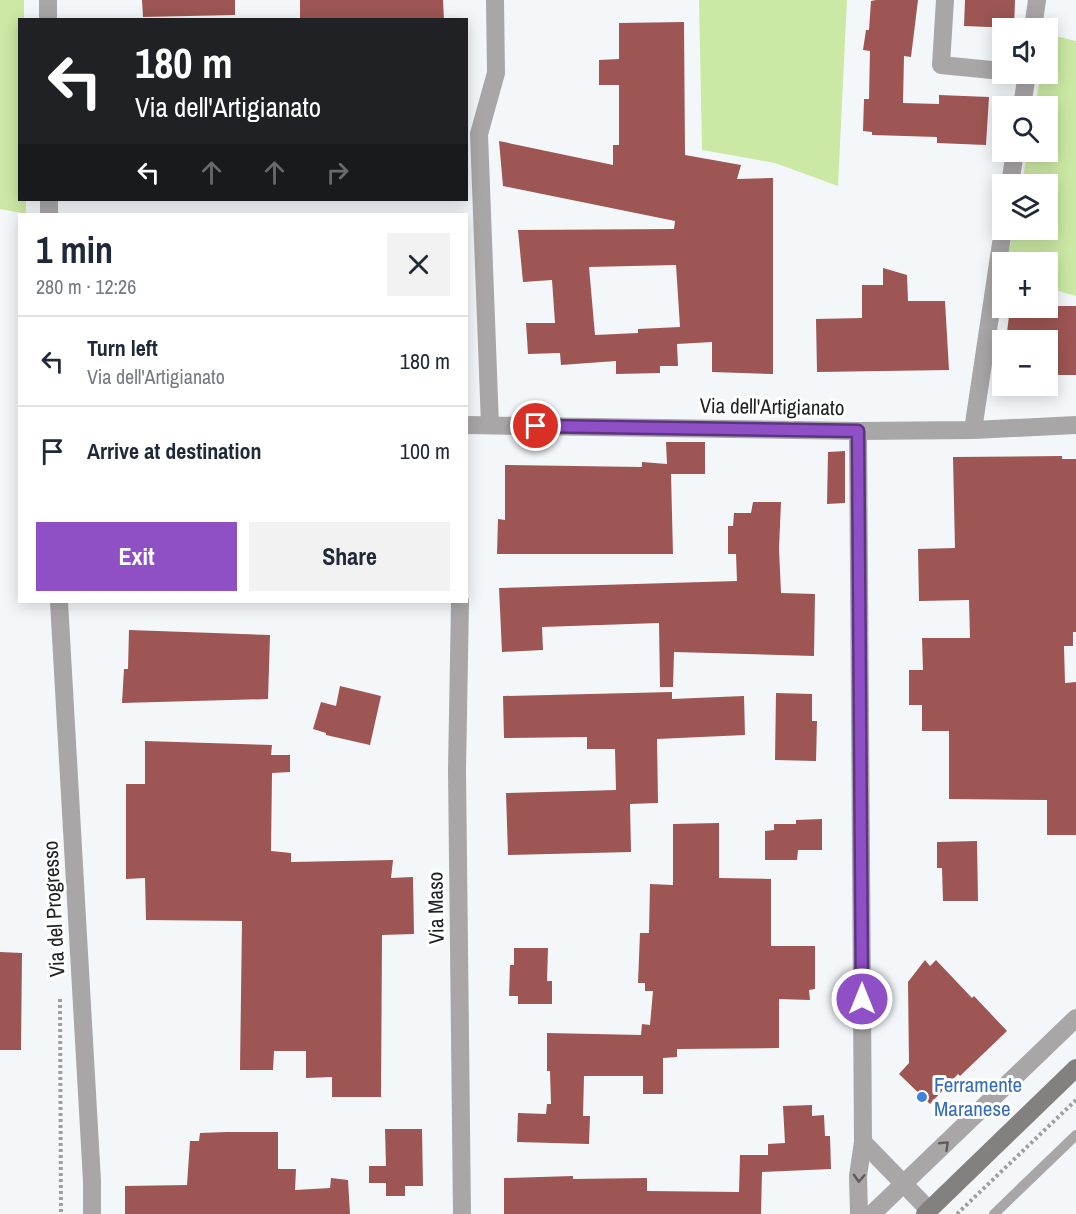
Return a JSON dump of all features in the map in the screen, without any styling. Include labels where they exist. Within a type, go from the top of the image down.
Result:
[{"type":"main road","points":[[927,1212],[1076,1068]]},
{"type":"street","points":[[48,0],[48,18]]},
{"type":"street","points":[[490,425],[479,134],[496,73],[495,0]]},
{"type":"street","points":[[945,0],[941,65],[992,70]]},
{"type":"street","points":[[1034,18],[1037,0]]},
{"type":"street","points":[[973,430],[1002,240]]},
{"type":"street","name":"Via dell'Artigianato","points":[[468,425],[858,431],[973,430],[1076,425]]},
{"type":"street","points":[[858,431],[863,1142],[858,1176],[859,1214]]},
{"type":"street","name":"Via del Progresso","points":[[59,603],[92,1214]]},
{"type":"street","name":"Via Maso","points":[[460,603],[457,770],[462,1214]]},
{"type":"street","points":[[872,1214],[1076,1018]]},
{"type":"street","points":[[863,1142],[927,1212]]},
{"type":"lane","points":[[994,1214],[1076,1135]]},
{"type":"path","points":[[957,1214],[1076,1100]]},
{"type":"green space","points":[[0,0],[24,0],[24,18],[18,18],[18,201],[26,201],[26,213],[0,209]]},
{"type":"green space","points":[[699,0],[847,0],[838,186],[775,163],[702,150]]},
{"type":"green space","points":[[1058,36],[1076,41],[1076,296],[1058,291],[1058,252],[1009,252],[1011,240],[1058,240],[1058,174],[1024,174],[1025,162],[1058,162],[1058,96],[1037,96],[1039,84],[1058,84]]},
{"type":"building","points":[[142,0],[235,0],[235,15],[143,17]]},
{"type":"building","points":[[300,0],[443,0],[444,18],[300,18]]},
{"type":"building","points":[[918,0],[911,57],[904,56],[903,103],[939,104],[939,95],[989,97],[986,145],[937,143],[937,137],[872,135],[872,132],[863,131],[864,99],[869,99],[870,51],[863,50],[866,30],[869,30],[871,1]]},
{"type":"building","points":[[965,0],[1015,0],[1014,18],[992,18],[992,27],[964,26]]},
{"type":"building","points":[[684,22],[685,155],[741,165],[737,179],[773,178],[773,374],[712,372],[712,342],[677,344],[678,366],[660,366],[660,373],[616,374],[616,361],[561,365],[560,353],[528,354],[526,323],[555,323],[552,280],[523,282],[518,230],[674,229],[675,221],[503,186],[499,141],[613,165],[613,145],[619,145],[619,85],[599,85],[599,60],[619,59],[619,23]],"holes":[[[676,265],[680,327],[638,329],[638,333],[595,335],[589,267]]]},
{"type":"building","points":[[883,268],[907,275],[908,301],[945,301],[949,370],[817,372],[816,319],[862,318],[862,285],[883,285]]},
{"type":"building","points":[[1058,306],[1076,306],[1076,375],[1058,375],[1058,330],[1007,330],[1009,318],[1058,318]]},
{"type":"building","points":[[666,442],[705,442],[705,474],[671,474],[673,554],[497,554],[498,519],[505,520],[505,465],[642,467],[642,462],[667,464]]},
{"type":"building","points":[[845,451],[845,503],[827,504],[828,452]]},
{"type":"building","points":[[1062,456],[1062,459],[1076,459],[1076,632],[1073,632],[1073,646],[1064,646],[1065,683],[1076,682],[1076,835],[1047,835],[1047,800],[949,799],[949,731],[922,731],[922,705],[909,705],[909,670],[923,670],[922,638],[970,638],[969,600],[919,601],[918,549],[955,548],[953,457]]},
{"type":"building","points":[[753,502],[781,502],[779,549],[781,593],[815,594],[814,656],[674,652],[673,687],[660,687],[659,623],[542,627],[543,650],[502,652],[499,588],[737,581],[736,554],[728,554],[728,526],[733,526],[734,513],[751,513]]},
{"type":"building","points":[[129,630],[270,635],[268,699],[122,703],[124,669],[128,669]]},
{"type":"building","points":[[340,686],[381,696],[370,745],[326,735],[326,733],[313,729],[321,702],[336,706]]},
{"type":"building","points":[[672,692],[672,699],[744,696],[745,735],[657,739],[658,803],[630,804],[631,852],[508,855],[506,793],[616,790],[615,749],[587,749],[587,737],[504,738],[503,696]]},
{"type":"building","points":[[776,693],[812,694],[812,721],[817,721],[816,761],[775,760]]},
{"type":"building","points":[[145,741],[272,745],[271,755],[290,755],[290,772],[272,773],[271,851],[291,853],[291,862],[393,860],[391,878],[413,877],[414,934],[382,935],[381,1097],[332,1097],[332,1077],[306,1078],[306,1051],[274,1051],[273,1070],[240,1070],[242,921],[146,920],[145,878],[126,879],[126,784],[145,784]]},
{"type":"building","points":[[822,819],[822,850],[798,850],[797,860],[765,860],[765,831],[774,830],[774,824],[796,824],[796,820]]},
{"type":"building","points":[[719,823],[719,878],[771,879],[771,946],[815,946],[815,989],[809,990],[810,1000],[779,999],[779,1048],[677,1049],[677,1057],[663,1058],[663,1094],[643,1094],[643,1076],[584,1076],[583,1116],[590,1116],[589,1144],[517,1142],[518,1113],[546,1114],[547,1104],[551,1104],[550,1071],[547,1071],[547,1033],[641,1035],[642,1024],[650,1025],[653,991],[645,991],[645,983],[638,983],[640,933],[649,933],[650,884],[673,885],[673,824]]},
{"type":"building","points":[[977,841],[978,901],[943,901],[942,868],[937,868],[937,842]]},
{"type":"building","points":[[514,948],[548,948],[547,981],[552,981],[552,1004],[518,1004],[518,996],[509,996],[510,965],[514,965]]},
{"type":"building","points":[[0,952],[22,953],[21,1050],[0,1050]]},
{"type":"building","points":[[925,960],[930,966],[936,960],[1007,1031],[960,1076],[958,1074],[930,1104],[899,1074],[909,1063],[908,982]]},
{"type":"building","points":[[812,1105],[812,1116],[824,1115],[825,1136],[830,1136],[831,1169],[762,1172],[761,1214],[504,1214],[504,1178],[573,1176],[573,1179],[647,1178],[647,1191],[739,1192],[740,1155],[768,1155],[768,1144],[785,1143],[783,1106]]},
{"type":"building","points":[[385,1129],[422,1129],[423,1186],[405,1186],[405,1196],[386,1196],[386,1183],[369,1183],[369,1166],[386,1166]]},
{"type":"building","points":[[278,1132],[278,1169],[296,1169],[295,1190],[330,1188],[331,1178],[348,1180],[350,1214],[125,1214],[125,1186],[187,1185],[190,1141],[199,1141],[200,1133]]},
{"type":"place","name":"Ferramente Maranese","points":[[922,1097]]},
{"type":"route","points":[[536,426],[858,431],[862,999]]}]
